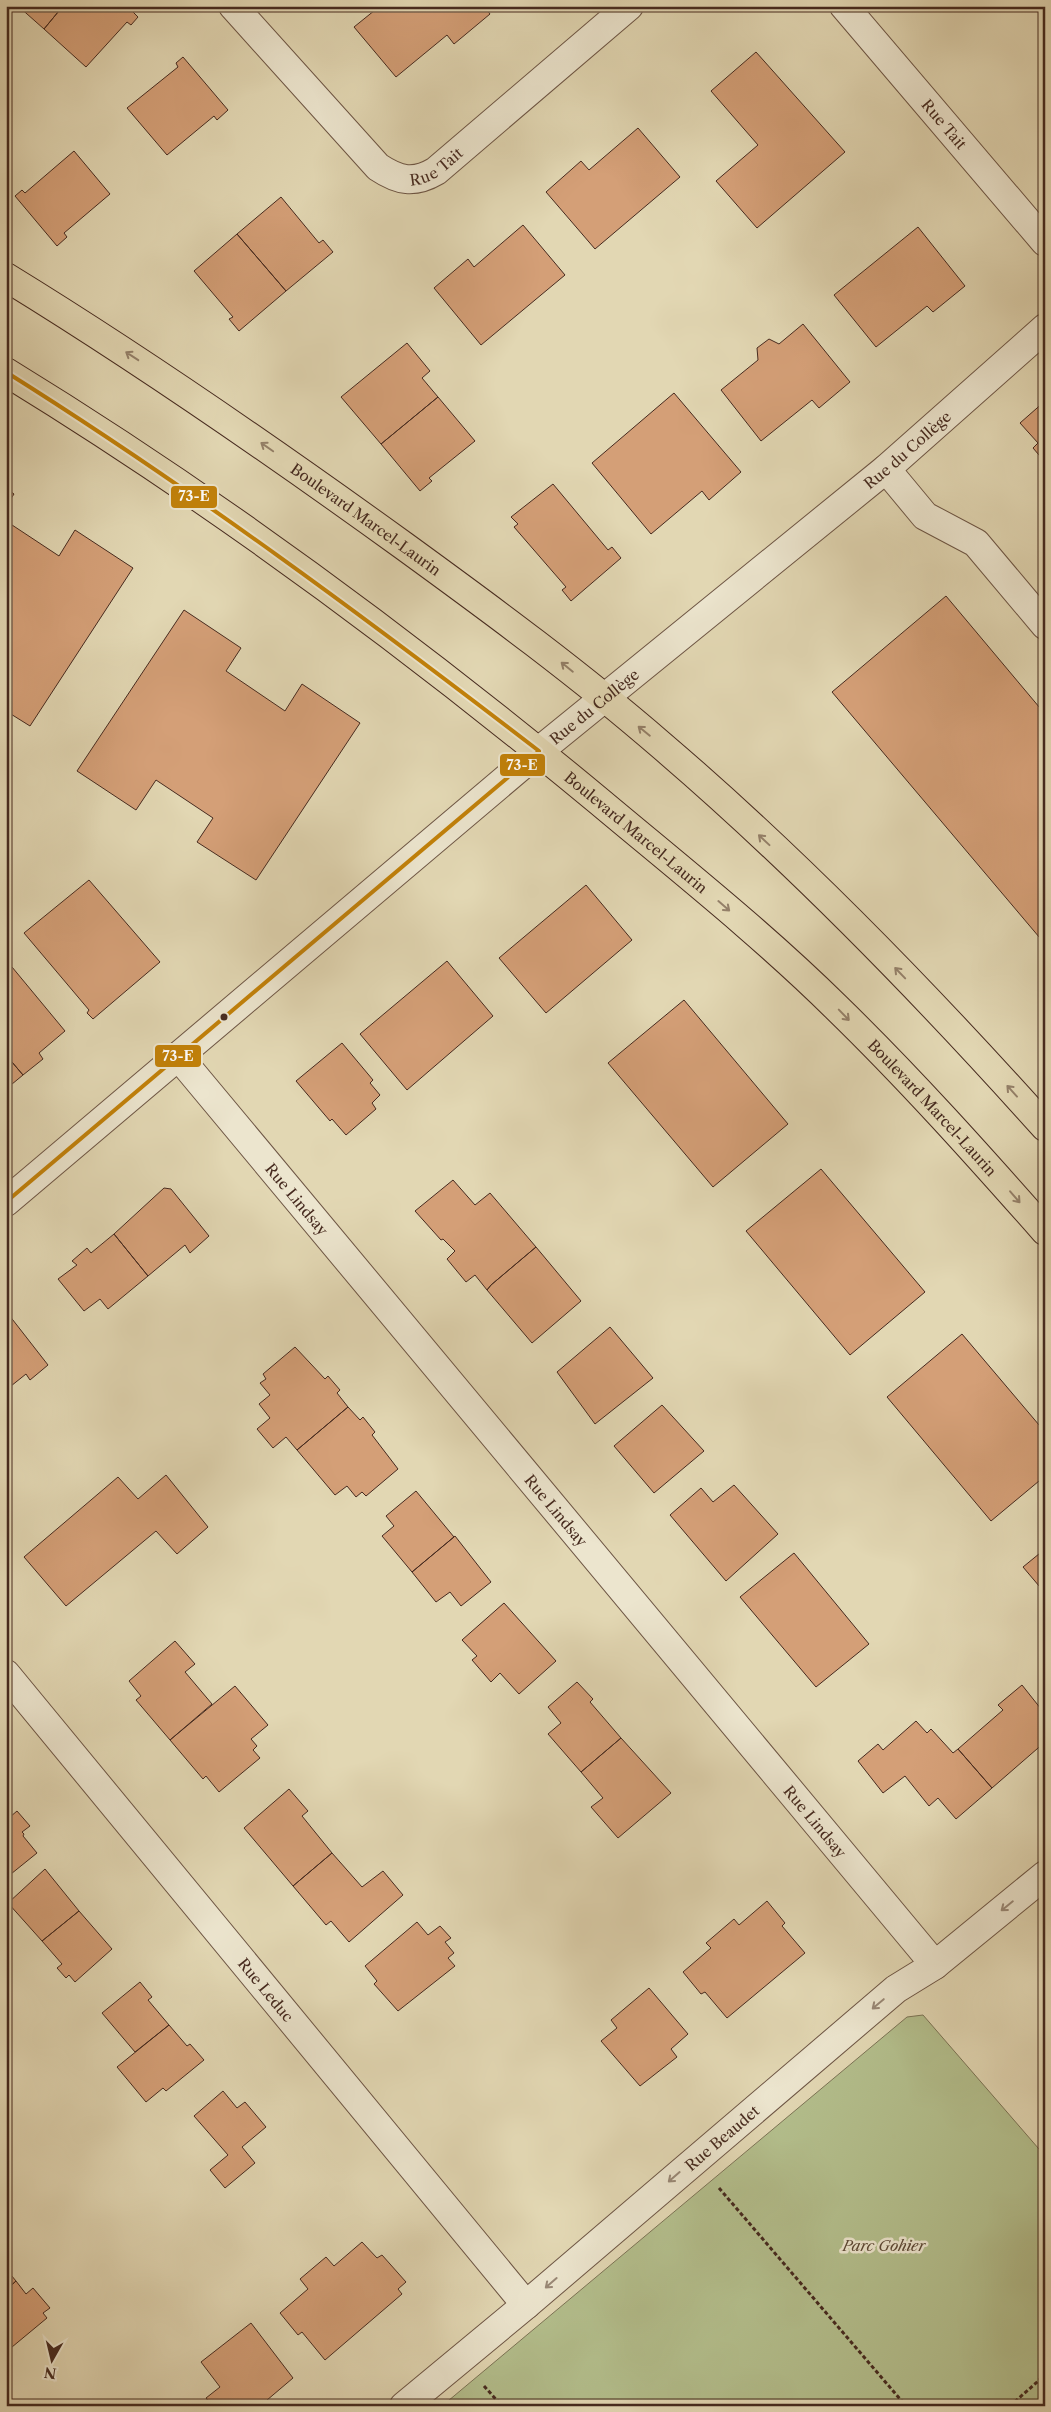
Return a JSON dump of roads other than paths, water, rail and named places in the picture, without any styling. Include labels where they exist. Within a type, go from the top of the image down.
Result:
[{"type":"main road","name":"Boulevard Marcel-Laurin","points":[[6,277],[146,365],[256,440],[564,664],[674,756],[800,873],[964,1037],[1045,1127]]},
{"type":"main road","name":"Boulevard Marcel-Laurin","points":[[6,372],[198,496],[260,540],[375,625],[539,751],[763,939],[836,1007],[990,1168],[1045,1230]]},
{"type":"street","name":"Rue Tait","points":[[233,6],[378,168],[392,176],[408,181],[423,179],[436,171],[629,6]]},
{"type":"street","name":"Rue Tait","points":[[844,6],[1045,242]]},
{"type":"street","name":"Rue du Collège","points":[[6,1202],[539,751],[886,469],[1045,328]]},
{"type":"street","points":[[886,469],[925,516],[976,543],[1045,625]]},
{"type":"street","name":"Rue Lindsay","points":[[178,1056],[935,1965]]},
{"type":"street","name":"Rue Leduc","points":[[6,1674],[526,2305]]},
{"type":"street","name":"Rue Beaudet","points":[[404,2406],[526,2305],[896,1989],[935,1965],[1045,1875]]},
{"type":"park label","name":"Parc Gohier","points":[[884,2245]]}]
